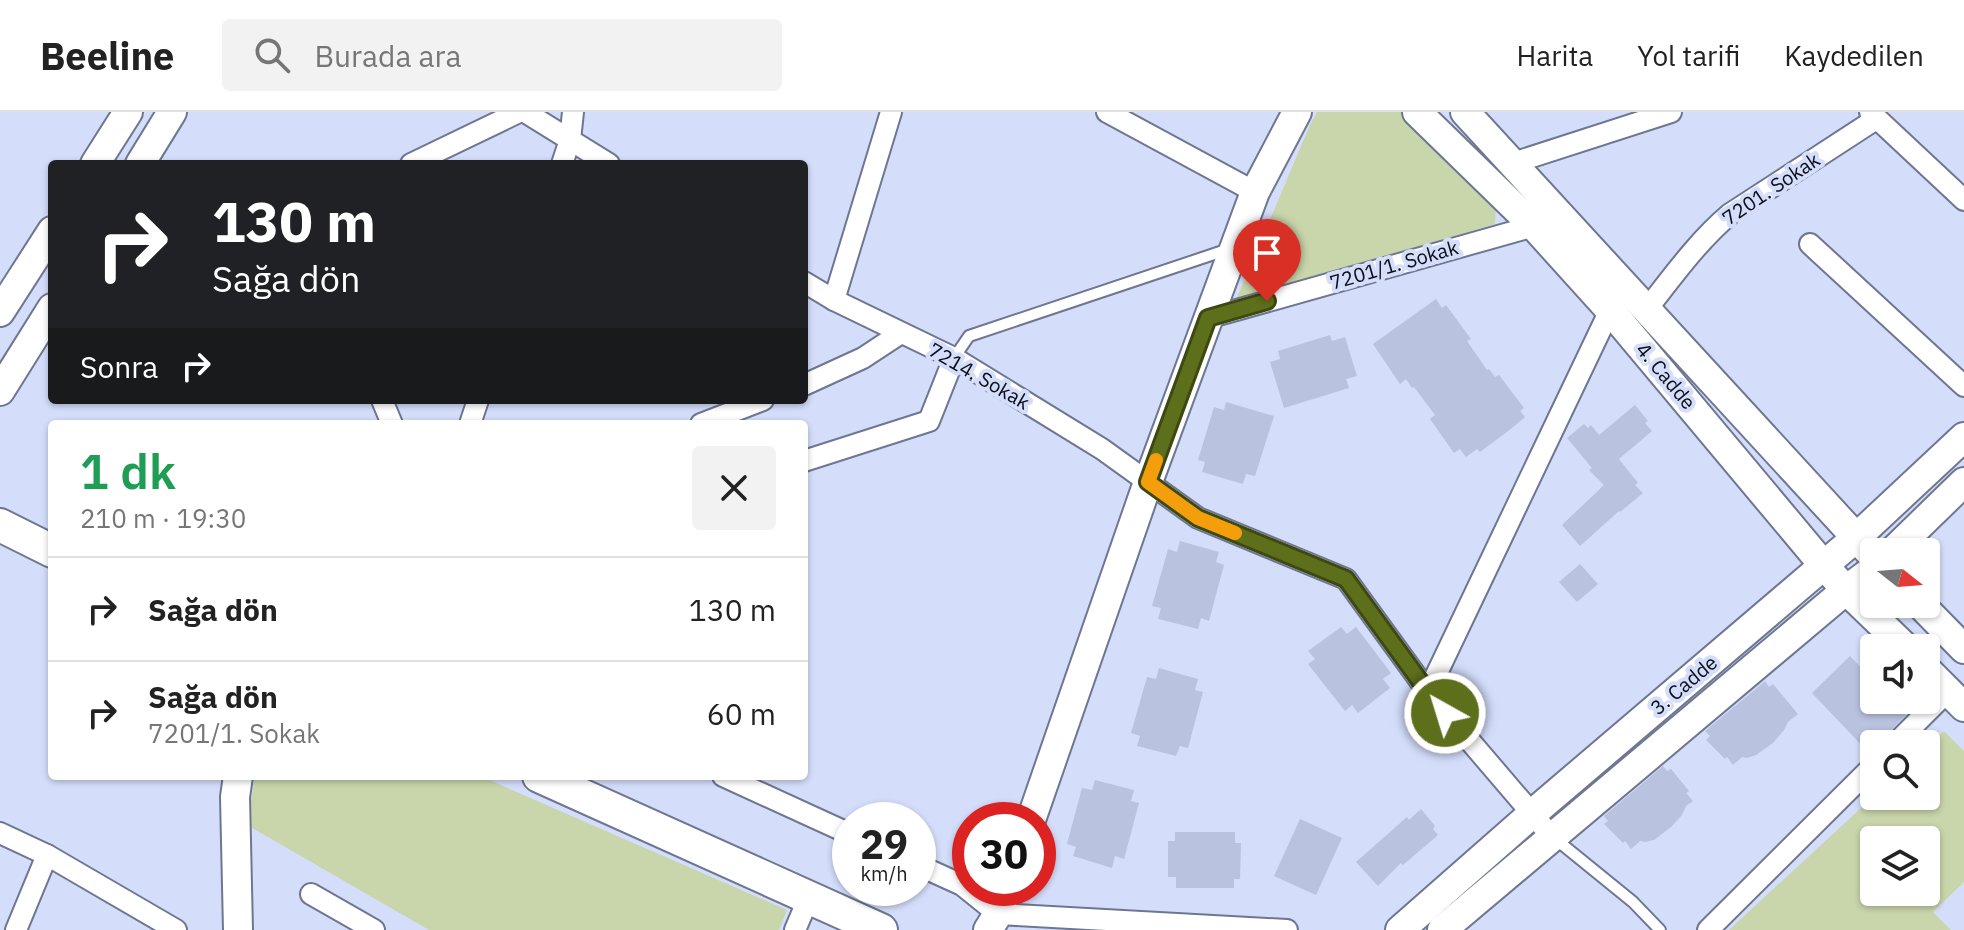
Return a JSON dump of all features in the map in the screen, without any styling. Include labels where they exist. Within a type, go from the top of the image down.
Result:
[{"type":"main road","points":[[0,525],[48,549]]},
{"type":"main road","points":[[0,541],[48,550]]},
{"type":"main road","points":[[548,780],[881,930]]},
{"type":"street","points":[[98,160],[128,112]]},
{"type":"street","points":[[142,160],[172,112]]},
{"type":"street","points":[[420,160],[522,112],[602,160]]},
{"type":"street","points":[[563,160],[570,140],[573,112]]},
{"type":"street","points":[[834,300],[891,112]]},
{"type":"street","points":[[1107,112],[1255,192]]},
{"type":"street","points":[[1037,802],[1148,482],[1255,192],[1297,112]]},
{"type":"street","name":"4. Cadde","points":[[1417,112],[1534,226],[1610,310],[1824,565],[1892,634]]},
{"type":"street","name":"4. Cadde","points":[[1465,112],[1860,540]]},
{"type":"street","points":[[1513,163],[1671,112]]},
{"type":"street","points":[[1873,115],[1964,199]]},
{"type":"street","name":"7201. Sokak","points":[[1647,309],[1712,229],[1873,115]]},
{"type":"street","name":"7201/1. Sokak","points":[[1208,318],[1534,226]]},
{"type":"street","points":[[0,312],[48,237]]},
{"type":"street","points":[[1810,244],[1964,386]]},
{"type":"street","name":"7214. Sokak","points":[[808,284],[954,358],[1102,449],[1198,518],[1346,579],[1428,692],[1552,837]]},
{"type":"street","points":[[1428,692],[1610,310]]},
{"type":"street","points":[[0,391],[48,318]]},
{"type":"street","points":[[808,383],[863,358],[901,333]]},
{"type":"street","points":[[808,460],[929,421],[954,358]]},
{"type":"street","points":[[711,420],[753,404]]},
{"type":"street","name":"3. Cadde","points":[[1874,538],[1964,437]]},
{"type":"street","points":[[1906,538],[1964,482]]},
{"type":"street","name":"3. Cadde","points":[[1400,930],[1824,565],[1860,550]]},
{"type":"street","name":"3. Cadde","points":[[1442,930],[1860,580]]},
{"type":"street","points":[[1934,618],[1964,649]]},
{"type":"street","points":[[1914,730],[1956,699],[1940,683]]},
{"type":"street","points":[[1708,930],[1860,779]]},
{"type":"street","points":[[237,780],[235,797],[238,930]]},
{"type":"street","points":[[732,780],[832,826]]},
{"type":"street","points":[[0,833],[47,855],[176,930]]},
{"type":"street","points":[[16,930],[47,855]]},
{"type":"street","points":[[936,873],[962,885],[998,911],[1287,930]]},
{"type":"street","points":[[311,894],[374,930]]},
{"type":"street","points":[[795,930],[809,897]]},
{"type":"lane","points":[[954,358],[969,336],[1234,248]]},
{"type":"lane","points":[[1552,837],[1633,902],[1660,930]]},
{"type":"green space","points":[[1317,112],[1407,112],[1496,204],[1495,224],[1236,300]]},
{"type":"green space","points":[[1944,731],[1964,751],[1964,882],[1940,905],[1940,826],[1860,826],[1860,906],[1939,906],[1933,912],[1951,930],[1729,930],[1860,809],[1940,810],[1940,735]]},
{"type":"green space","points":[[254,780],[489,780],[787,910],[779,930],[429,930],[247,825]]},
{"type":"building","points":[[1436,299],[1442,308],[1446,305],[1471,339],[1467,341],[1487,370],[1495,377],[1499,375],[1524,408],[1520,411],[1525,417],[1512,428],[1480,452],[1477,449],[1466,457],[1460,449],[1454,453],[1430,419],[1435,415],[1406,379],[1400,384],[1373,344]]},
{"type":"building","points":[[1330,335],[1332,341],[1345,337],[1357,376],[1346,379],[1349,388],[1284,408],[1270,362],[1280,359],[1278,351]]},
{"type":"building","points":[[1226,402],[1274,416],[1255,476],[1246,474],[1243,484],[1202,472],[1205,462],[1198,460],[1214,407],[1224,410]]},
{"type":"building","points":[[1635,405],[1652,431],[1619,459],[1643,493],[1580,546],[1562,525],[1604,485],[1589,470],[1592,468],[1567,438],[1584,424],[1588,428],[1591,425],[1599,435]]},
{"type":"building","points":[[1180,541],[1219,552],[1216,562],[1224,565],[1209,621],[1201,618],[1198,629],[1158,619],[1161,608],[1152,606],[1168,549],[1177,552]]},
{"type":"building","points":[[1580,564],[1598,584],[1577,602],[1559,582]]},
{"type":"building","points":[[1341,627],[1347,634],[1356,627],[1391,673],[1383,679],[1390,688],[1358,713],[1352,705],[1345,711],[1308,664],[1315,659],[1308,651]]},
{"type":"building","points":[[1850,656],[1860,666],[1860,714],[1906,715],[1891,730],[1860,730],[1860,744],[1812,693]]},
{"type":"building","points":[[1159,668],[1198,679],[1195,690],[1203,692],[1188,748],[1180,746],[1176,756],[1137,746],[1140,736],[1131,733],[1147,677],[1156,679]]},
{"type":"building","points":[[1765,681],[1769,687],[1773,684],[1798,714],[1773,743],[1756,755],[1742,757],[1733,765],[1706,740],[1710,736],[1705,731]]},
{"type":"building","points":[[1663,766],[1667,771],[1671,769],[1693,801],[1671,827],[1654,840],[1640,841],[1631,849],[1604,824],[1608,821],[1604,816]]},
{"type":"building","points":[[1095,780],[1134,790],[1131,801],[1139,803],[1124,859],[1115,856],[1112,868],[1073,856],[1076,847],[1067,844],[1082,788],[1092,790]]},
{"type":"building","points":[[1421,809],[1435,826],[1433,829],[1438,835],[1403,865],[1401,863],[1378,886],[1356,862],[1407,817],[1409,820]]},
{"type":"building","points":[[1300,819],[1342,838],[1316,895],[1274,876]]},
{"type":"building","points":[[1175,832],[1235,832],[1235,843],[1241,843],[1240,879],[1234,879],[1234,888],[1176,888],[1176,877],[1168,877],[1168,841],[1175,841]]},
{"type":"slow traffic","points":[[1156,460],[1148,482],[1198,518],[1235,533]]},
{"type":"route","points":[[1267,301],[1208,318],[1148,482],[1198,518],[1346,579],[1445,713]]}]
